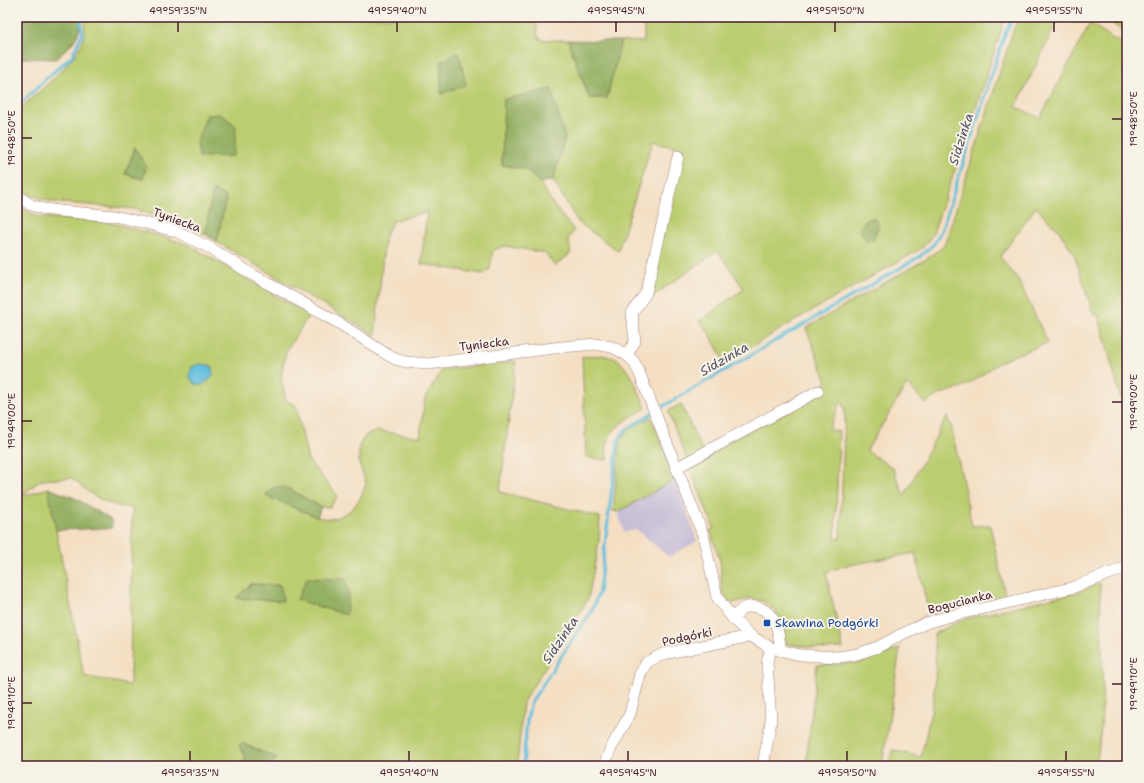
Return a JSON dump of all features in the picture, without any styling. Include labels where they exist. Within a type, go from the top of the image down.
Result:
[{"type":"street","points":[[627,355],[635,341],[632,313],[646,293],[678,157]]},
{"type":"street","name":"Tyniecka","points":[[17,196],[32,205],[44,209],[114,216],[178,232],[212,249],[253,275],[342,325],[386,354],[406,362],[428,364],[595,344],[612,347],[627,355],[634,362],[639,372],[703,535],[717,597],[732,619],[751,636],[776,649],[800,655]]},
{"type":"street","points":[[676,468],[818,391]]},
{"type":"street","name":"Bogucianka","points":[[800,655],[839,657],[857,654],[878,647],[900,635],[933,621],[1071,588],[1127,567]]},
{"type":"street","points":[[732,619],[744,608],[753,606],[762,608],[773,618],[776,624],[776,649],[766,662],[771,721],[763,766]]},
{"type":"street","name":"Podgórki","points":[[604,766],[610,750],[630,714],[640,674],[647,662],[663,654],[751,636]]},
{"type":"shaded area","points":[[676,479],[697,541],[669,557],[637,530],[624,532],[618,512]]},
{"type":"green space","points":[[17,17],[80,17],[80,24],[74,41],[56,59],[20,58],[17,50]]},
{"type":"green space","points":[[84,17],[536,17],[538,37],[543,40],[568,40],[589,98],[607,98],[621,41],[644,42],[644,17],[997,17],[1004,21],[932,236],[922,248],[806,314],[725,363],[708,331],[699,321],[744,289],[718,251],[647,300],[684,149],[653,141],[618,251],[578,222],[553,180],[565,138],[504,99],[502,165],[525,169],[540,183],[557,210],[574,230],[568,239],[571,253],[555,266],[545,253],[505,246],[493,250],[490,269],[483,274],[421,264],[427,212],[393,221],[385,236],[375,335],[217,242],[226,197],[213,191],[205,234],[136,209],[53,202],[27,194],[17,186],[17,112],[63,69],[78,51],[84,32]],"holes":[[[135,148],[146,166],[143,179],[125,174]]]},
{"type":"green space","points":[[1021,17],[1059,17],[1016,107],[1040,118],[1090,23],[1127,46],[1127,421],[1098,314],[1094,316],[1074,254],[1059,231],[1036,207],[1000,257],[1018,279],[1048,343],[1000,362],[969,384],[934,397],[926,404],[907,384],[867,450],[893,468],[904,496],[947,416],[951,425],[972,526],[990,525],[1006,599],[929,614],[915,553],[844,566],[826,572],[843,648],[825,649],[786,644],[783,628],[775,610],[763,601],[751,598],[729,604],[722,591],[720,561],[710,530],[714,529],[668,411],[681,404],[702,450],[827,382],[806,328],[926,259],[944,246],[1014,28]],"holes":[[[841,400],[845,410],[840,539],[835,538],[839,432],[829,429]]]},
{"type":"green space","points":[[1103,17],[1127,17],[1127,34]]},
{"type":"green space","points":[[568,40],[621,41],[607,98],[589,98]]},
{"type":"green space","points":[[459,53],[466,85],[441,94],[441,61]]},
{"type":"green space","points":[[551,89],[565,138],[553,180],[540,183],[525,169],[502,165],[504,99]]},
{"type":"green space","points":[[221,114],[236,126],[234,156],[199,157],[197,141],[207,115]]},
{"type":"green space","points":[[135,148],[146,166],[143,179],[125,174]]},
{"type":"green space","points":[[213,190],[226,197],[217,242],[205,234]]},
{"type":"green space","points":[[17,205],[37,217],[107,222],[189,245],[309,315],[286,351],[281,377],[286,400],[296,406],[308,460],[338,496],[330,507],[321,507],[289,489],[267,496],[317,517],[328,519],[336,518],[350,511],[360,499],[366,483],[359,464],[359,446],[365,436],[378,431],[420,437],[425,398],[442,370],[516,361],[500,492],[600,517],[599,542],[588,599],[523,702],[517,766],[270,766],[276,758],[239,746],[246,757],[242,766],[17,766]],"holes":[[[72,478],[99,499],[113,505],[132,508],[130,685],[84,676],[48,488],[18,498],[41,480]],[[251,584],[280,585],[283,600],[237,598]]]},
{"type":"green space","points":[[874,218],[879,225],[873,240],[867,241],[859,229],[867,219]]},
{"type":"green space","points":[[602,355],[618,359],[631,375],[646,408],[617,427],[613,432],[607,444],[607,460],[586,457],[582,357]]},
{"type":"green space","points":[[651,417],[676,479],[618,512],[613,511],[620,441],[628,429]]},
{"type":"green space","points":[[279,486],[289,489],[321,507],[317,517],[266,496],[269,490]]},
{"type":"green space","points":[[48,488],[77,499],[111,520],[112,528],[56,530]]},
{"type":"green space","points":[[307,578],[345,579],[349,593],[346,615],[297,600]]},
{"type":"green space","points":[[1100,583],[1102,698],[1096,766],[889,766],[892,750],[921,757],[933,703],[936,667],[934,634],[964,619],[1077,592]]},
{"type":"green space","points":[[251,584],[280,585],[283,601],[236,598]]},
{"type":"green space","points":[[900,648],[882,766],[811,766],[806,764],[817,665],[859,663]]},
{"type":"green space","points":[[241,743],[277,758],[270,766],[242,766],[246,757],[239,746]]},
{"type":"water","points":[[199,364],[212,366],[213,375],[202,385],[195,384],[189,376],[192,367]]},
{"type":"waterway","points":[[17,107],[72,56],[82,34],[81,17]]},
{"type":"waterway","name":"Sidzinka","points":[[657,410],[919,257],[934,244],[942,229],[1004,36],[1013,17]]},
{"type":"waterway","name":"Sidzinka","points":[[523,766],[527,720],[531,702],[592,610],[599,592],[618,441],[625,430],[652,413]]},
{"type":"place","name":"Skawina Podgórki","points":[[767,623]]}]
